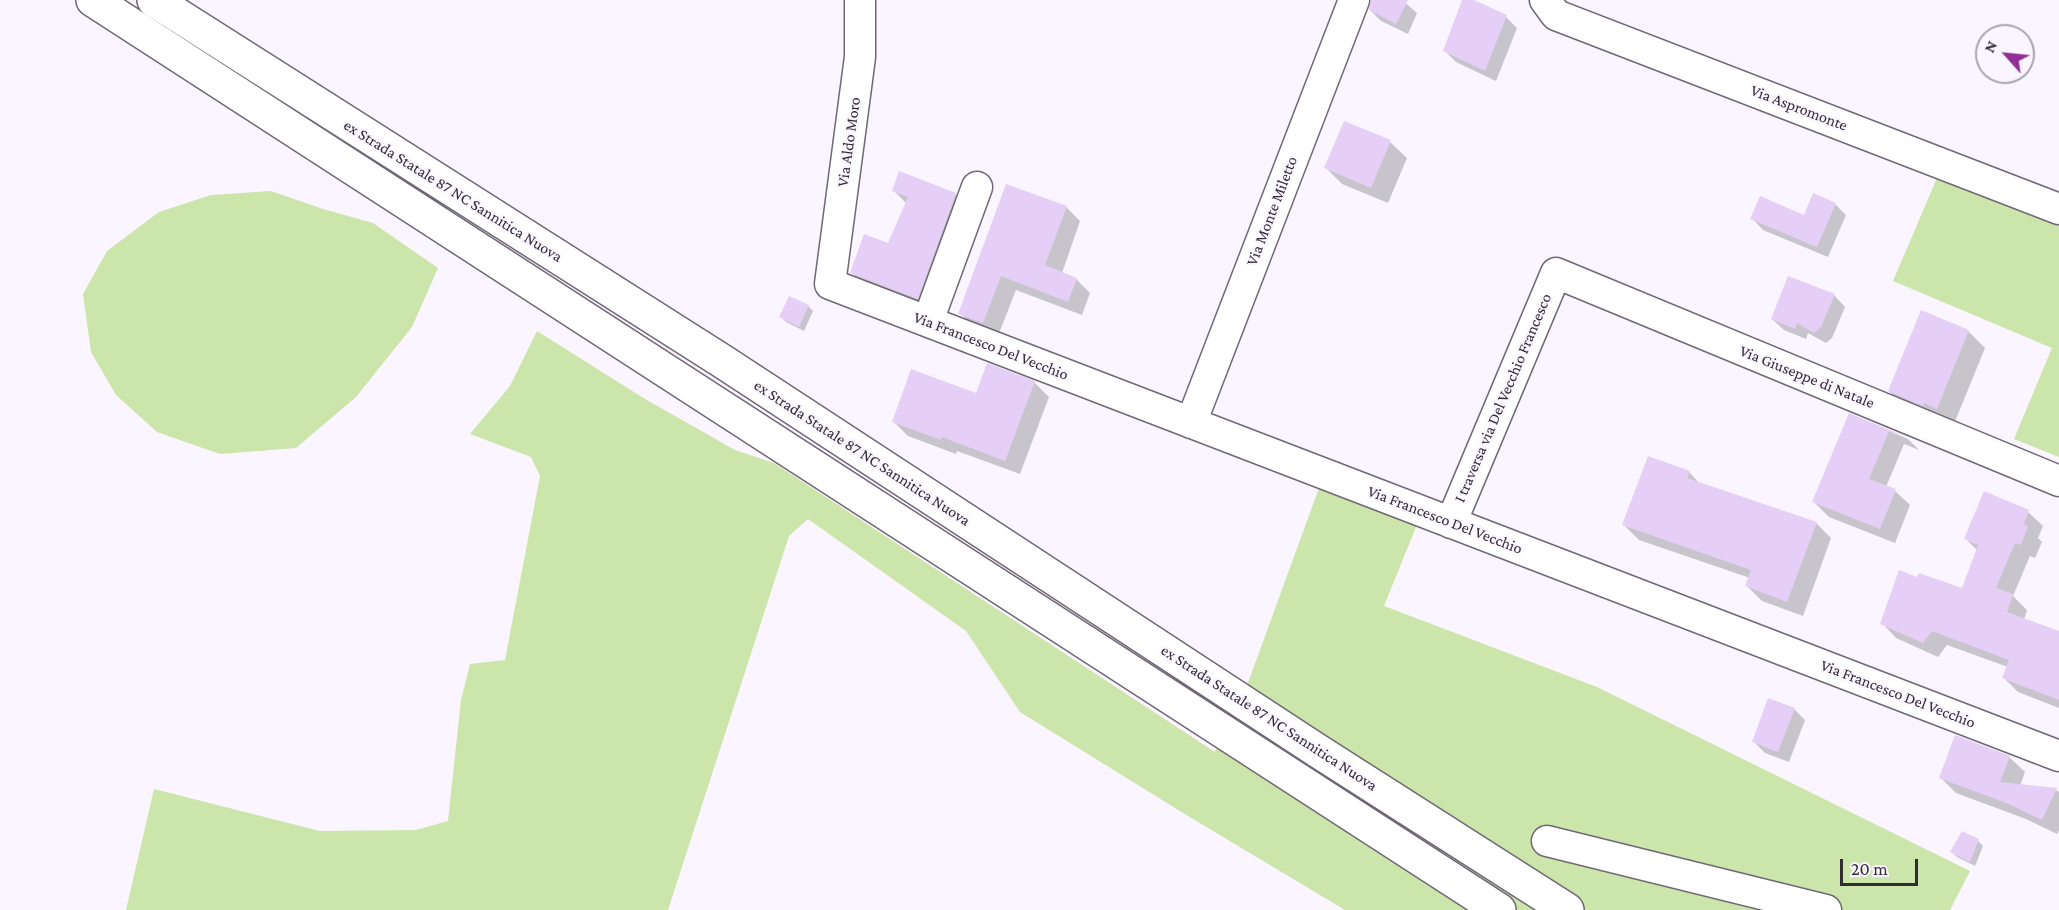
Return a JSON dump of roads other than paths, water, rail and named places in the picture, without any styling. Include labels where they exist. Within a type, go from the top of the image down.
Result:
[{"type":"highway","name":"ex Strada Statale 87 NC Sannitica Nuova","points":[[93,0],[1499,910]]},
{"type":"highway","name":"ex Strada Statale 87 NC Sannitica Nuova","points":[[154,0],[722,361],[1318,751],[1567,910]]},
{"type":"street","name":"Via Aldo Moro","points":[[830,284],[860,57],[860,0]]},
{"type":"street","name":"Via Monte Miletto","points":[[1191,423],[1354,0]]},
{"type":"street","name":"Via Aspromonte","points":[[1545,0],[1556,15],[2059,209]]},
{"type":"street","points":[[928,321],[977,187]]},
{"type":"street","name":"Via Giuseppe di Natale","points":[[1556,273],[2059,481]]},
{"type":"street","name":"I traversa via Del Vecchio Francesco","points":[[1451,523],[1556,273]]},
{"type":"street","name":"Via Francesco Del Vecchio","points":[[830,284],[2059,756]]},
{"type":"street","points":[[1547,840],[1826,910]]}]
